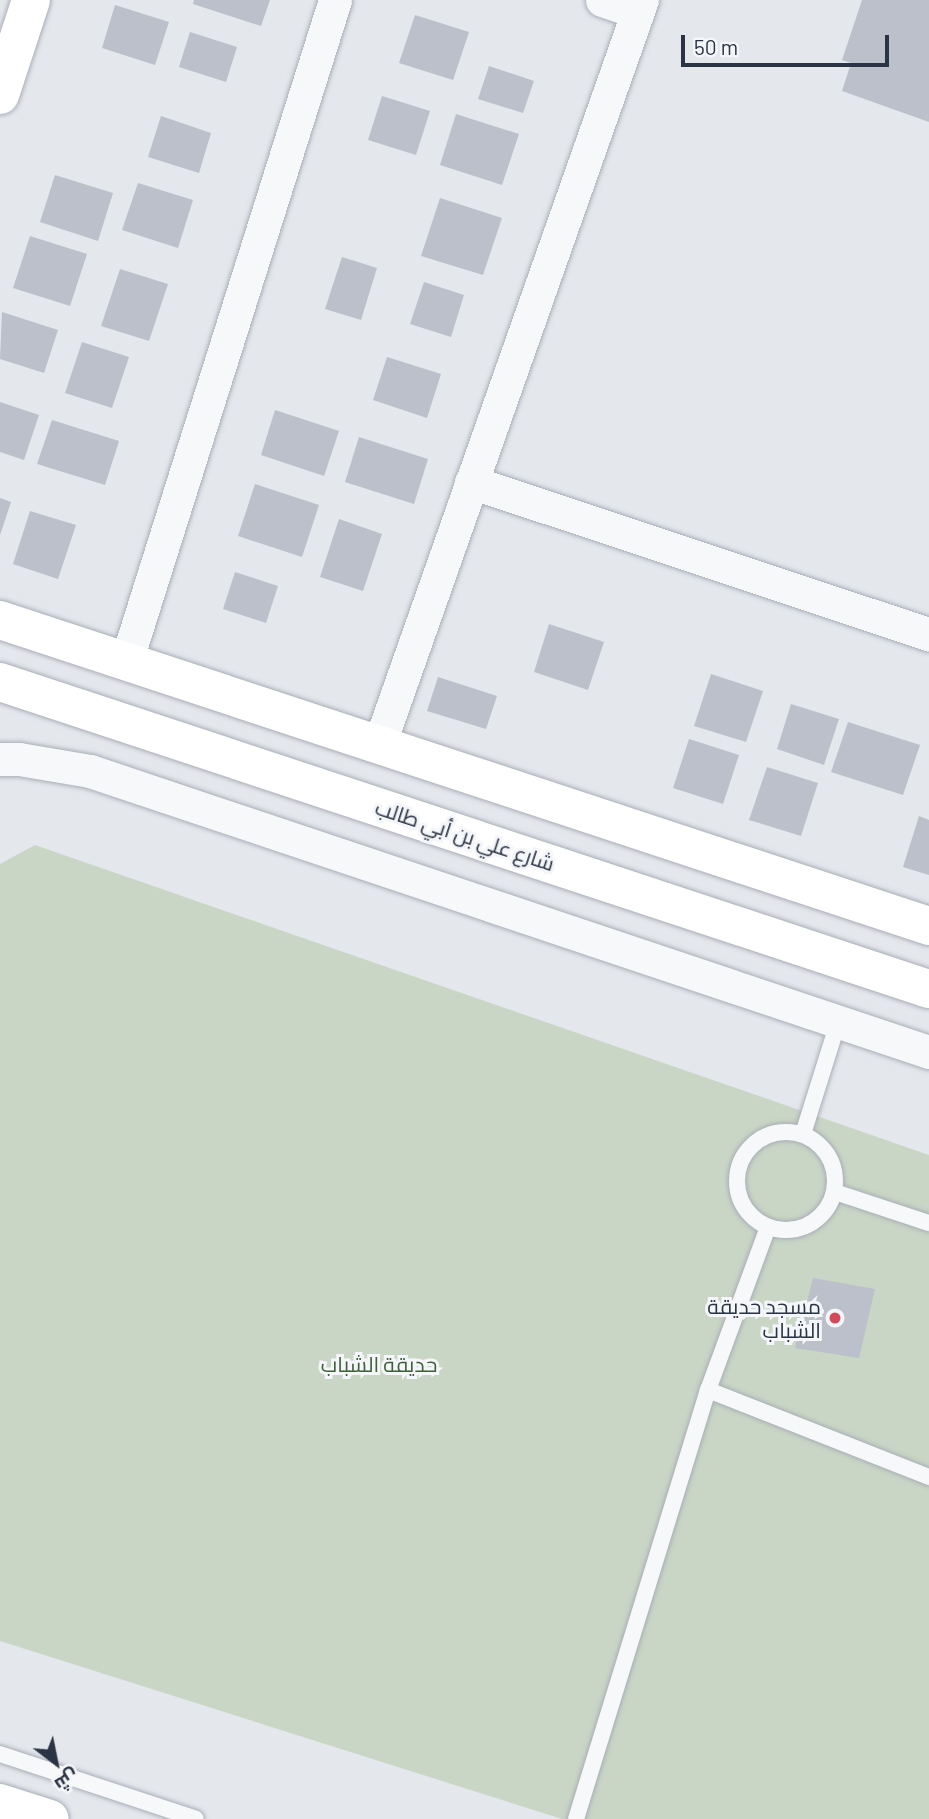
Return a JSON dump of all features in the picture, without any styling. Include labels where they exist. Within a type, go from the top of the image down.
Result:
[{"type":"street","points":[[0,95],[31,0]]},
{"type":"street","points":[[126,662],[335,0]]},
{"type":"street","points":[[379,745],[640,6],[602,0]]},
{"type":"street","points":[[471,482],[929,634]]},
{"type":"street","points":[[0,620],[929,926]]},
{"type":"street","name":"شارع علي بن أبي طالب","points":[[0,682],[929,989]]},
{"type":"street","points":[[0,759],[19,758],[90,771],[929,1052]]},
{"type":"street","points":[[0,1803],[50,1819]]},
{"type":"lane","points":[[803,1134],[838,1022]]},
{"type":"lane","points":[[779,1132],[803,1134],[823,1148],[834,1169],[835,1192],[823,1214],[803,1228],[779,1231],[757,1222],[741,1204],[735,1181],[741,1158],[757,1140],[779,1132]]},
{"type":"lane","points":[[835,1192],[929,1223]]},
{"type":"lane","points":[[576,1819],[708,1390],[768,1227]]},
{"type":"lane","points":[[708,1390],[929,1477]]},
{"type":"lane","points":[[0,1754],[196,1819]]},
{"type":"green space","name":"حديقة الشباب","points":[[35,845],[929,1155],[929,1819],[562,1819],[0,1641],[0,864]]},
{"type":"building","points":[[194,0],[270,0],[261,26],[193,4]]},
{"type":"building","points":[[862,0],[929,0],[929,122],[842,91],[851,63],[842,60]]},
{"type":"building","points":[[115,5],[169,22],[155,65],[102,48]]},
{"type":"building","points":[[415,15],[469,32],[453,80],[399,63]]},
{"type":"building","points":[[190,32],[237,47],[226,82],[179,67]]},
{"type":"building","points":[[489,66],[534,81],[523,113],[478,99]]},
{"type":"building","points":[[382,96],[430,111],[416,155],[368,140]]},
{"type":"building","points":[[456,114],[519,134],[502,185],[440,165]]},
{"type":"building","points":[[161,116],[211,133],[199,173],[148,157]]},
{"type":"building","points":[[55,175],[113,193],[98,241],[40,222]]},
{"type":"building","points":[[138,183],[193,200],[178,248],[122,230]]},
{"type":"building","points":[[440,198],[502,218],[483,275],[421,256]]},
{"type":"building","points":[[30,236],[87,254],[70,306],[13,288]]},
{"type":"building","points":[[342,257],[377,268],[361,320],[325,309]]},
{"type":"building","points":[[120,269],[168,284],[149,341],[101,326]]},
{"type":"building","points":[[424,282],[464,295],[451,337],[410,324]]},
{"type":"building","points":[[2,312],[58,330],[44,373],[0,359]]},
{"type":"building","points":[[82,342],[129,357],[112,408],[65,393]]},
{"type":"building","points":[[387,357],[441,374],[427,418],[373,400]]},
{"type":"building","points":[[0,402],[39,415],[24,460],[0,452]]},
{"type":"building","points":[[275,410],[339,431],[324,476],[261,455]]},
{"type":"building","points":[[52,420],[119,441],[105,485],[37,464]]},
{"type":"building","points":[[359,437],[428,459],[414,504],[345,482]]},
{"type":"building","points":[[255,484],[319,505],[302,557],[238,536]]},
{"type":"building","points":[[0,498],[11,502],[0,535]]},
{"type":"building","points":[[30,511],[76,525],[58,579],[13,564]]},
{"type":"building","points":[[339,519],[382,534],[363,591],[320,577]]},
{"type":"building","points":[[235,572],[278,586],[266,623],[223,609]]},
{"type":"building","points":[[549,624],[604,642],[588,690],[534,672]]},
{"type":"building","points":[[711,674],[763,691],[746,742],[694,726]]},
{"type":"building","points":[[438,677],[497,696],[486,729],[427,711]]},
{"type":"building","points":[[791,704],[839,719],[824,765],[777,749]]},
{"type":"building","points":[[848,722],[920,745],[903,795],[831,772]]},
{"type":"building","points":[[689,739],[739,755],[723,804],[673,788]]},
{"type":"building","points":[[767,767],[818,783],[801,836],[749,820]]},
{"type":"building","points":[[919,816],[929,820],[929,875],[903,867]]},
{"type":"building","name":"مسجد حديقة الشباب","points":[[813,1278],[875,1289],[859,1358],[795,1348]]},
{"type":"place","name":"مسجد حديقة الشباب","points":[[835,1318]]}]
